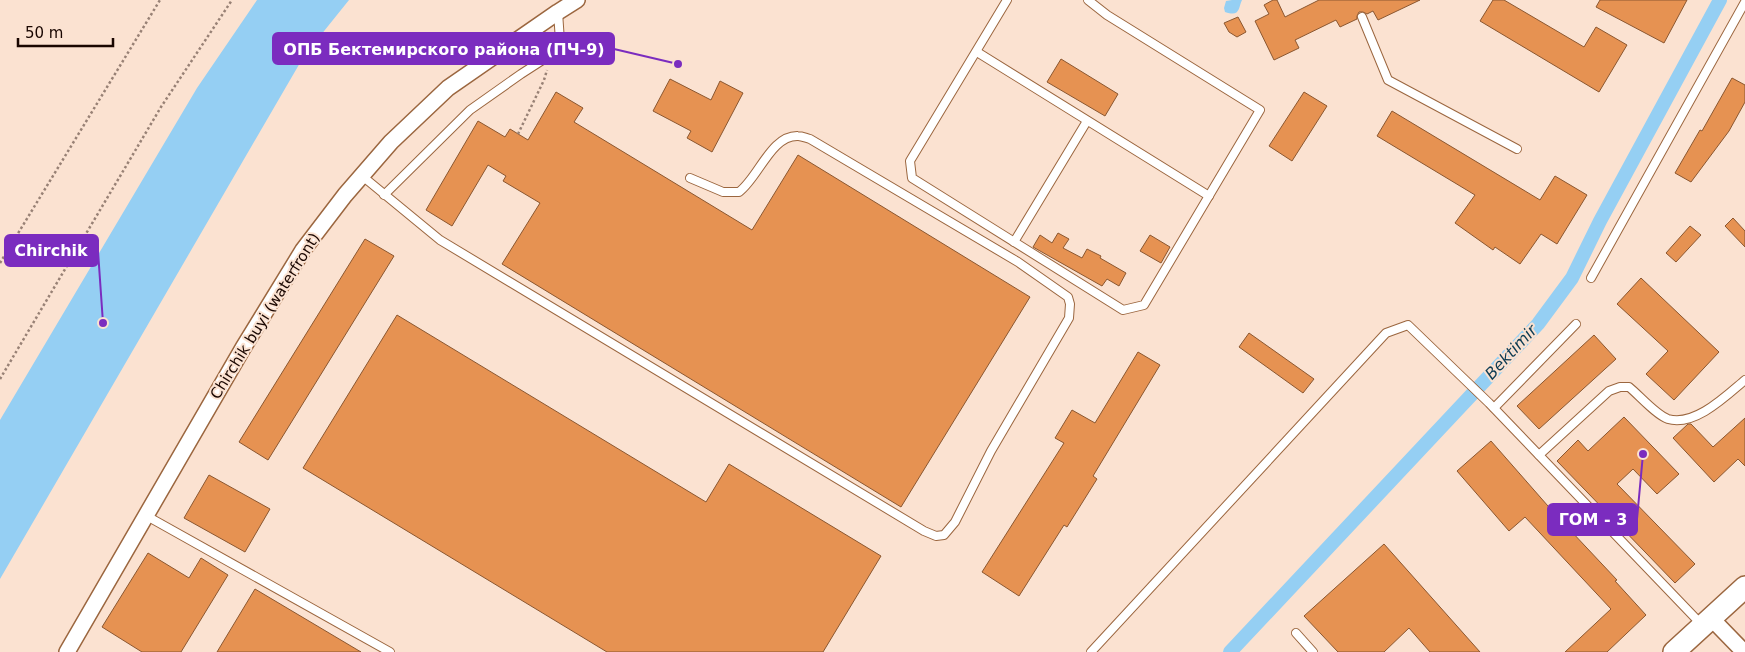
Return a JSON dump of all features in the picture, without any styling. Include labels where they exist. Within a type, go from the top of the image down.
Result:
[{"type":"main road","points":[[1695,652],[1711,624],[1745,587]]},
{"type":"main road","points":[[1674,652],[1711,624],[1745,606]]},
{"type":"street","name":"Chirchik buyi (waterfront)","points":[[67,652],[243,348],[303,250],[361,175],[397,136],[448,88],[577,0]]},
{"type":"street","points":[[1711,624],[1744,652]]},
{"type":"lane","points":[[1007,0],[910,162],[912,178],[1123,310],[1144,305],[1260,110],[1107,15],[1088,0]]},
{"type":"lane","points":[[1591,278],[1745,2]]},
{"type":"lane","points":[[384,195],[470,110],[552,54],[560,40],[558,12]]},
{"type":"lane","points":[[1362,17],[1388,80],[1517,149]]},
{"type":"lane","points":[[977,52],[1209,196]]},
{"type":"lane","points":[[1014,242],[1087,120]]},
{"type":"lane","points":[[361,175],[440,240],[924,531],[936,536],[944,535],[955,522],[991,451],[1069,318],[1070,304],[1068,297],[1018,262],[810,139],[797,136],[777,144],[756,175],[739,192],[723,192],[690,178]]},
{"type":"lane","points":[[1492,406],[1576,324]]},
{"type":"lane","points":[[1091,652],[1386,333],[1408,325],[1711,624]]},
{"type":"lane","points":[[1539,455],[1609,391],[1620,386],[1629,387],[1662,416],[1668,419],[1681,420],[1711,408],[1745,380]]},
{"type":"lane","points":[[145,515],[390,652]]},
{"type":"lane","points":[[1296,633],[1313,652]]},
{"type":"path","points":[[0,263],[160,0]]},
{"type":"path","points":[[0,378],[161,107],[232,0]]},
{"type":"path","points":[[518,134],[544,80],[552,54]]},
{"type":"water","points":[[257,0],[349,0],[304,56],[0,579],[0,420],[197,88]]},
{"type":"water","points":[[1242,0],[1238,11],[1233,14],[1225,12],[1224,8],[1226,1]]},
{"type":"building","points":[[1277,0],[1285,17],[1319,0],[1420,0],[1378,20],[1373,11],[1367,14],[1359,12],[1357,19],[1340,27],[1336,20],[1295,40],[1299,48],[1274,60],[1255,21],[1269,14],[1264,5]]},
{"type":"building","points":[[1493,0],[1504,0],[1584,47],[1596,27],[1627,45],[1599,92],[1480,21]]},
{"type":"building","points":[[1600,0],[1687,0],[1664,43],[1596,7]]},
{"type":"building","points":[[1238,17],[1246,32],[1237,37],[1229,32],[1224,23]]},
{"type":"building","points":[[1061,59],[1118,94],[1105,116],[1047,82]]},
{"type":"building","points":[[1732,78],[1745,85],[1745,102],[1729,131],[1691,182],[1675,173],[1700,130],[1702,131]]},
{"type":"building","points":[[670,79],[711,100],[720,81],[743,93],[712,152],[687,138],[691,131],[653,111]]},
{"type":"building","points":[[556,92],[583,108],[574,122],[752,230],[798,155],[1030,297],[901,507],[502,264],[540,203],[503,181],[506,176],[488,165],[452,226],[426,210],[478,121],[505,137],[510,129],[528,140]]},
{"type":"building","points":[[1304,92],[1327,106],[1292,161],[1269,146]]},
{"type":"building","points":[[1392,111],[1540,200],[1555,176],[1587,195],[1557,244],[1541,234],[1520,264],[1495,247],[1493,250],[1455,223],[1475,195],[1377,136]]},
{"type":"building","points":[[1733,218],[1745,231],[1745,247],[1725,226]]},
{"type":"building","points":[[1690,226],[1701,235],[1676,262],[1666,253]]},
{"type":"building","points":[[1058,233],[1069,239],[1063,248],[1082,258],[1087,249],[1126,273],[1119,286],[1107,279],[1102,286],[1033,247],[1040,235],[1052,243]]},
{"type":"building","points":[[1150,235],[1170,247],[1161,263],[1140,251]]},
{"type":"building","points":[[365,239],[394,256],[268,460],[239,442]]},
{"type":"building","points":[[1641,278],[1719,352],[1674,400],[1646,374],[1668,351],[1617,304]]},
{"type":"building","points":[[397,315],[706,502],[729,464],[881,556],[823,652],[607,652],[303,468]]},
{"type":"building","points":[[1249,333],[1314,379],[1303,393],[1239,347]]},
{"type":"building","points":[[1594,335],[1616,359],[1539,429],[1517,406]]},
{"type":"building","points":[[1138,352],[1160,365],[1093,476],[1097,479],[1067,527],[1064,525],[1019,596],[982,572],[1064,443],[1055,438],[1072,410],[1095,423]]},
{"type":"building","points":[[1624,417],[1679,474],[1657,494],[1633,469],[1617,484],[1695,564],[1675,583],[1557,461],[1578,440],[1588,451]]},
{"type":"building","points":[[1745,418],[1745,466],[1738,459],[1714,482],[1673,438],[1688,424],[1691,424],[1713,447]]},
{"type":"building","points":[[1491,441],[1555,514],[1617,580],[1615,581],[1646,615],[1607,652],[1565,652],[1611,609],[1525,517],[1509,531],[1457,471]]},
{"type":"building","points":[[209,475],[270,509],[245,552],[184,518]]},
{"type":"building","points":[[1384,544],[1480,652],[1430,652],[1409,628],[1384,652],[1338,652],[1304,616]]},
{"type":"building","points":[[148,553],[189,578],[201,558],[228,575],[181,652],[142,652],[102,627]]},
{"type":"building","points":[[255,589],[361,652],[217,652]]},
{"type":"waterway","name":"Bektimir","points":[[1230,652],[1538,324],[1572,278],[1600,221],[1720,0]]},
{"type":"place","name":"ОПБ Бектемирского района (ПЧ-9)","points":[[678,64]]},
{"type":"place","name":"Chirchik","points":[[103,323]]},
{"type":"place","name":"ГОМ - 3","points":[[1643,454]]}]
